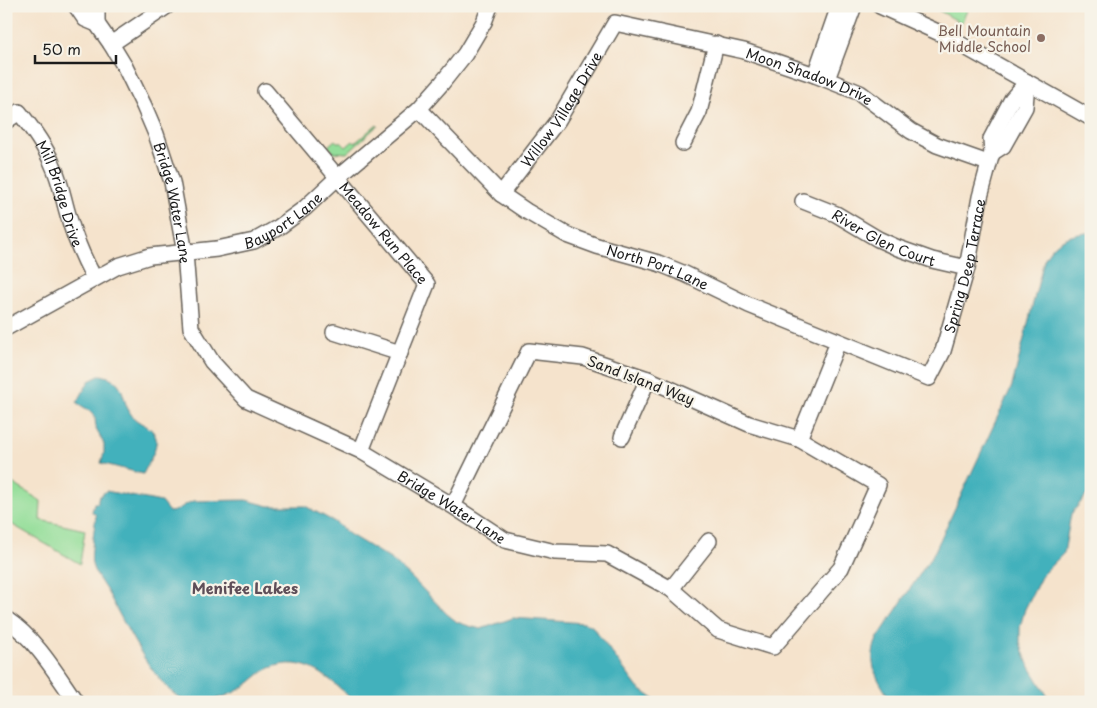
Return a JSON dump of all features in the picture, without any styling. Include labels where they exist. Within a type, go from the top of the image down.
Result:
[{"type":"street","name":"Bridge Water Lane","points":[[76,6],[85,18],[97,24],[111,44],[126,68],[144,106],[166,162],[174,192],[185,253],[191,328],[212,362],[246,399],[361,451],[453,506],[505,540],[555,552],[606,554],[671,589],[718,630],[773,647],[841,568],[878,485],[799,439]]},
{"type":"street","name":"Bridge Water Lane","points":[[92,6],[97,12],[97,24]]},
{"type":"street","points":[[111,44],[167,6]]},
{"type":"street","name":"Bayport Lane","points":[[6,328],[118,266],[150,256],[217,249],[254,241],[279,227],[305,208],[337,178],[419,109],[442,84],[465,54],[484,22],[490,6]]},
{"type":"street","points":[[821,77],[839,6]]},
{"type":"street","points":[[821,77],[854,6]]},
{"type":"street","points":[[880,6],[944,35],[1091,118]]},
{"type":"street","name":"Moon Shadow Drive","points":[[615,23],[744,51],[821,77],[860,93],[911,131],[937,145],[990,158]]},
{"type":"street","name":"Willow Village Drive","points":[[502,194],[558,120],[615,23]]},
{"type":"street","points":[[683,143],[699,112],[716,44]]},
{"type":"street","name":"Spring Deep Terrace","points":[[929,378],[942,351],[967,268],[990,158],[991,139],[1012,99],[1027,82]]},
{"type":"street","name":"Meadow Run Place","points":[[265,91],[427,284],[361,451]]},
{"type":"street","name":"North Port Lane","points":[[419,109],[502,194],[526,211],[567,235],[676,270],[749,305],[929,378]]},
{"type":"street","name":"Mill Bridge Drive","points":[[6,121],[19,112],[36,133],[52,162],[63,191],[68,217],[80,251],[94,278]]},
{"type":"street","name":"River Glen Court","points":[[804,201],[836,214],[878,239],[898,248],[932,260],[967,268]]},
{"type":"street","points":[[334,332],[400,353]]},
{"type":"street","points":[[799,439],[838,342]]},
{"type":"street","name":"Sand Island Way","points":[[453,506],[529,351],[583,357],[648,379],[749,424],[799,439]]},
{"type":"street","points":[[622,437],[648,379]]},
{"type":"street","points":[[671,589],[709,541]]},
{"type":"street","points":[[6,619],[26,634],[41,651],[76,702]]},
{"type":"green space","points":[[931,6],[966,6],[969,7],[961,23]]},
{"type":"green space","points":[[377,124],[347,153],[333,152],[328,146],[335,140],[341,142],[346,147],[353,141],[355,143]]},
{"type":"green space","points":[[6,479],[41,501],[40,520],[85,530],[80,564],[6,521]]},
{"type":"water","points":[[1091,233],[1091,490],[1071,514],[1064,553],[1042,575],[1025,609],[1020,627],[1020,643],[1027,662],[1051,702],[892,702],[878,679],[873,665],[874,648],[877,639],[935,551],[1012,386],[1044,260],[1052,248],[1061,240]]},
{"type":"water","points":[[101,375],[110,378],[120,386],[129,411],[134,418],[150,428],[156,438],[156,446],[143,474],[101,463],[104,444],[96,429],[95,418],[90,411],[77,403],[89,381]]},
{"type":"water","points":[[106,491],[161,502],[169,512],[175,511],[193,501],[246,500],[269,506],[305,506],[335,522],[349,534],[392,560],[457,622],[481,629],[513,618],[584,623],[592,626],[638,688],[658,702],[356,702],[316,670],[294,664],[283,664],[270,668],[242,688],[220,698],[207,701],[183,700],[159,679],[149,665],[93,567],[92,554],[96,515],[92,512],[94,503],[98,503],[98,498]]},
{"type":"place","name":"Bell Mountain Middle School","points":[[1041,38]]},
{"type":"district","name":"Menifee Lakes","points":[[245,587]]}]
